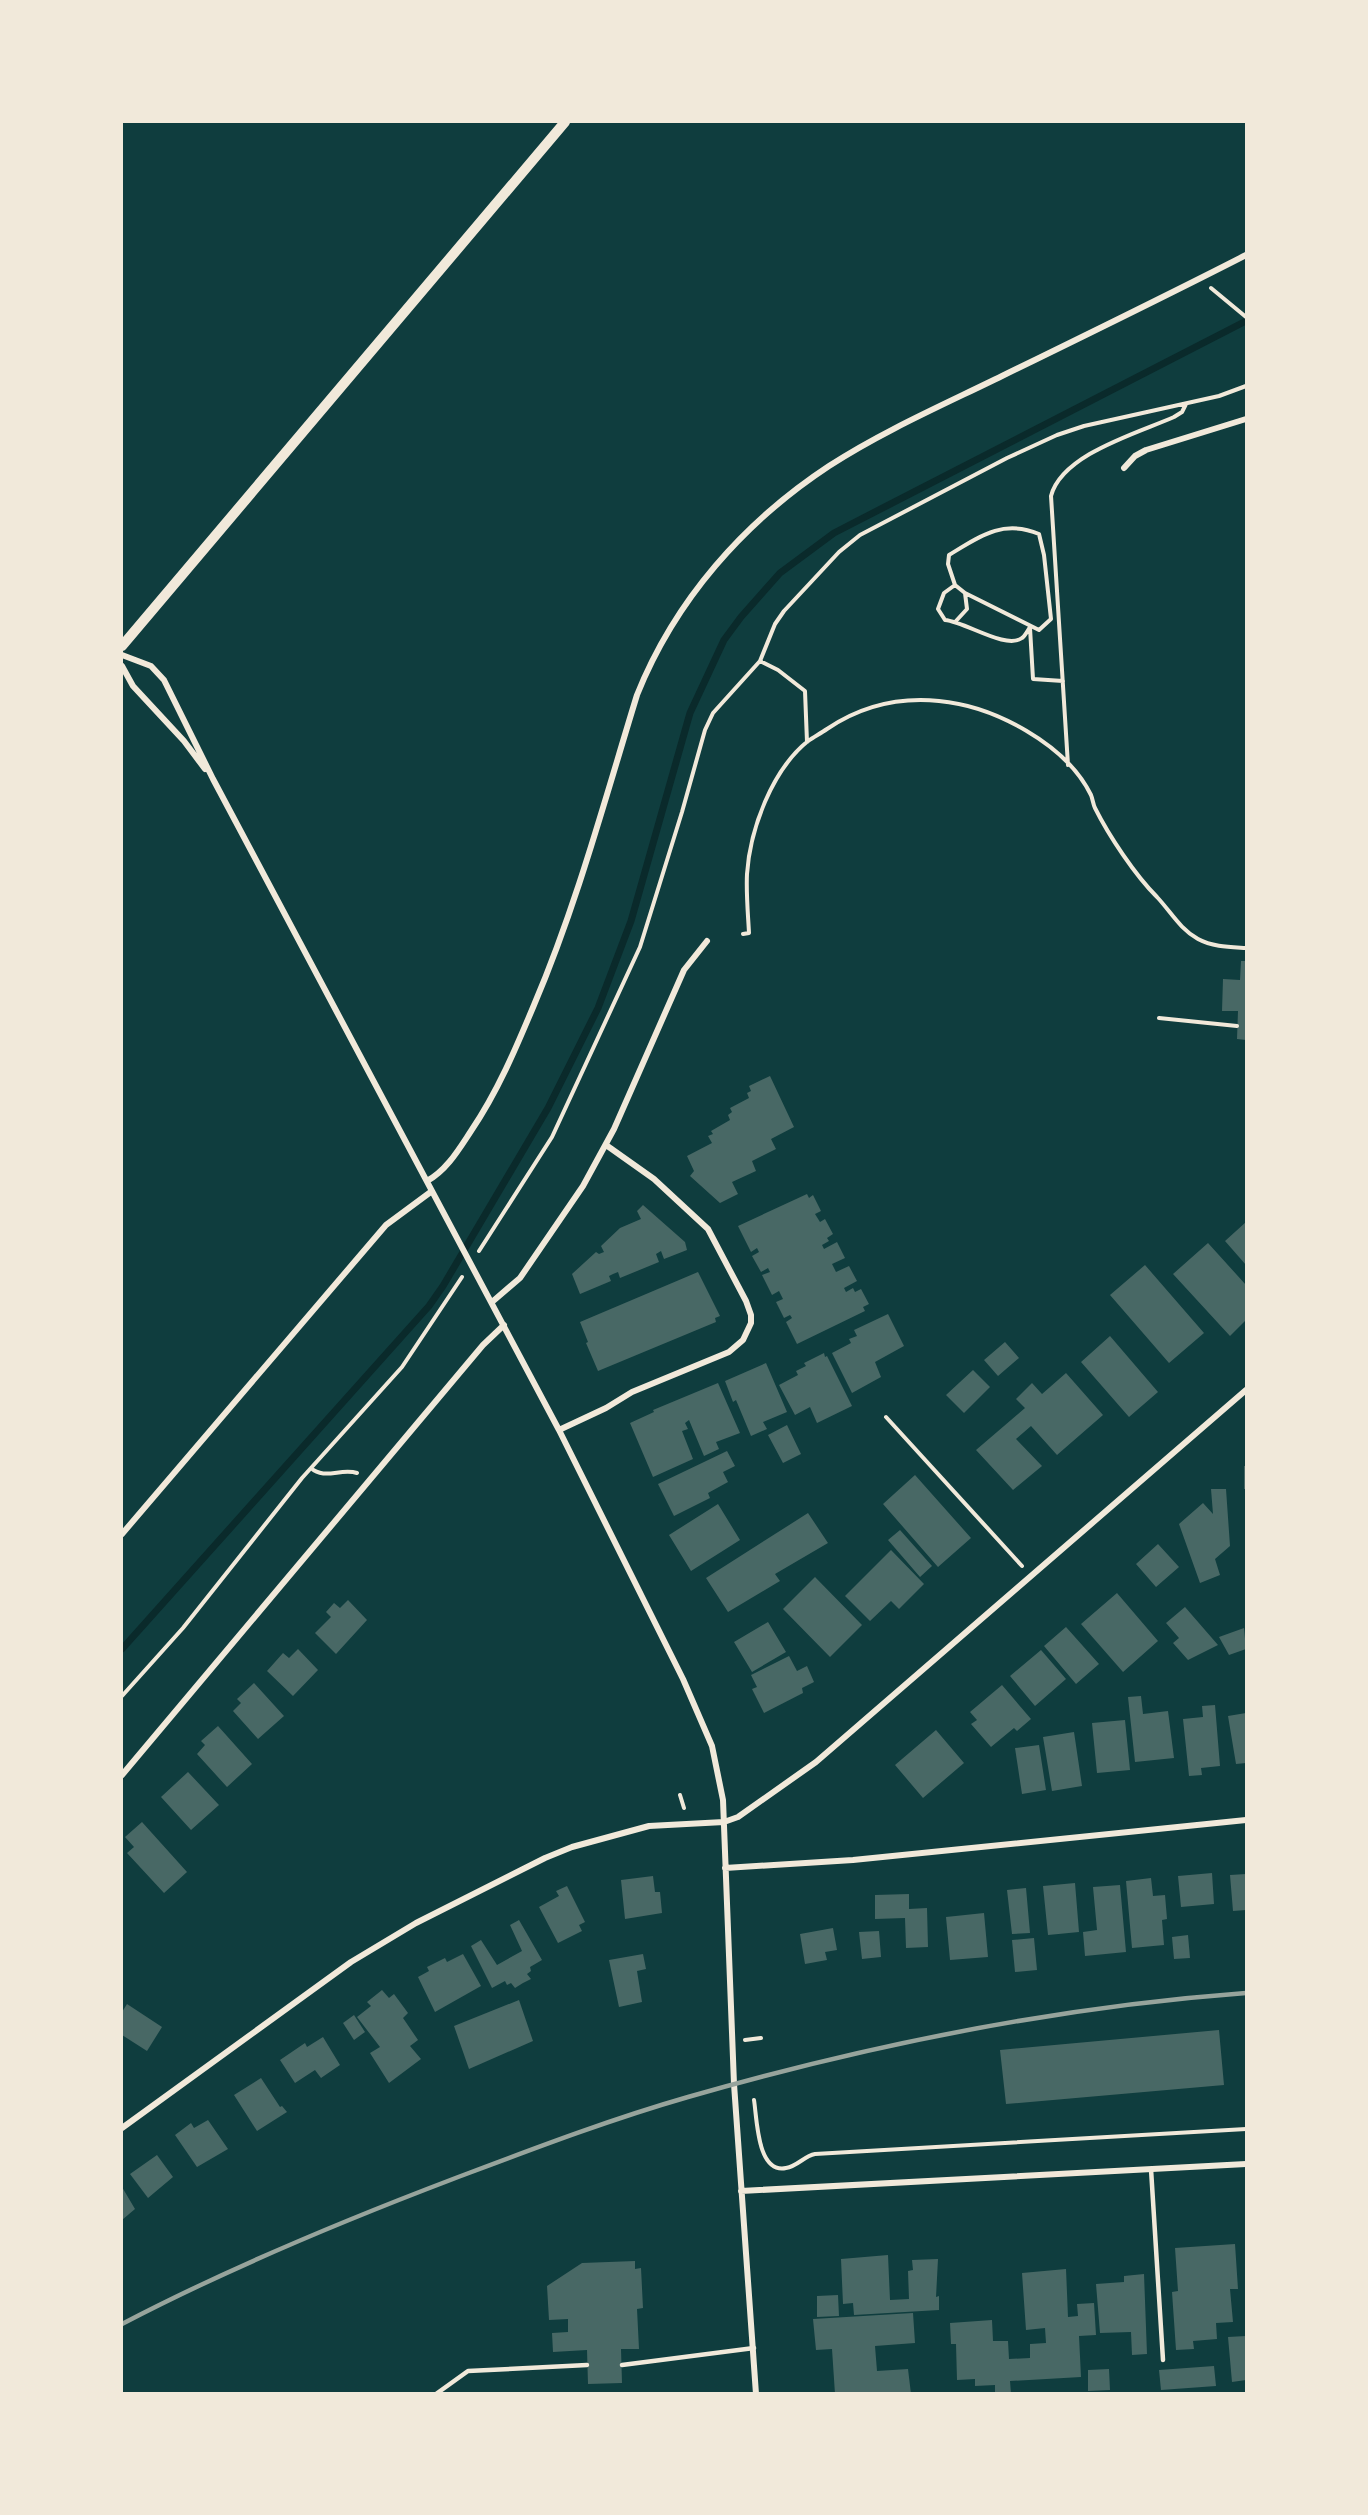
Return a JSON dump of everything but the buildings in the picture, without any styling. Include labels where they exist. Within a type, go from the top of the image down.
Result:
[{"type":"street","points":[[122,646],[565,122]]},
{"type":"street","points":[[427,1181],[442,1171],[479,1120],[516,1048],[561,942],[578,893],[648,665],[669,628],[726,552],[797,488],[849,454],[1246,255]]},
{"type":"street","points":[[1124,468],[1135,456],[1146,450],[1246,418]]},
{"type":"street","points":[[122,655],[151,666],[164,680],[213,779],[504,1325],[701,1719],[719,1774],[724,1822],[741,2191],[756,2394]]},
{"type":"street","points":[[122,666],[133,686],[184,741],[213,779]]},
{"type":"street","points":[[492,1302],[520,1278],[583,1186],[606,1145],[675,987],[684,970],[707,941]]},
{"type":"street","points":[[558,1430],[606,1408],[632,1392],[729,1352],[743,1340],[751,1323],[746,1301],[708,1229],[654,1179],[606,1145]]},
{"type":"street","points":[[122,1534],[386,1225],[432,1191]]},
{"type":"street","points":[[122,1775],[483,1345],[504,1325]]},
{"type":"street","points":[[122,2128],[351,1962],[416,1923],[545,1858],[572,1847],[649,1826],[724,1822],[751,1810],[816,1762],[1246,1390]]},
{"type":"street","points":[[725,1868],[853,1860],[1246,1820]]},
{"type":"street","points":[[741,2191],[1246,2164]]},
{"type":"lane","points":[[1151,2169],[1164,2360]]},
{"type":"lane","points":[[622,2365],[753,2348]]},
{"type":"lane","points":[[438,2393],[468,2371],[587,2365]]},
{"type":"path","points":[[1203,277],[1214,292],[1245,315]]},
{"type":"path","points":[[477,1255],[552,1137],[640,947],[705,730],[720,704],[760,661],[775,624],[784,611],[839,552],[860,535],[1007,458],[1057,435],[1084,426],[1219,396],[1246,386]]},
{"type":"path","points":[[1068,765],[1052,496],[1054,485],[1066,471],[1096,449],[1174,417],[1182,412],[1186,404]]},
{"type":"path","points":[[1004,527],[1026,529],[1039,534],[1044,555],[1051,619],[1039,630],[964,594],[955,585],[948,564],[950,555],[1004,527]]},
{"type":"path","points":[[955,585],[944,593],[938,609],[945,620],[956,621],[1007,643],[1021,639],[1030,627]]},
{"type":"path","points":[[956,621],[967,609],[964,594]]},
{"type":"path","points":[[1030,627],[1033,680],[1063,681]]},
{"type":"path","points":[[760,661],[778,670],[805,691],[807,742]]},
{"type":"path","points":[[743,934],[749,933],[747,875],[751,843],[760,814],[780,774],[807,742],[833,725],[870,707],[896,700],[945,701],[974,706],[1007,719],[1051,748],[1068,765],[1092,797],[1093,805],[1106,828],[1143,882],[1176,922],[1198,939],[1210,944],[1246,948]]},
{"type":"path","points":[[1159,1018],[1237,1026]]},
{"type":"path","points":[[122,1696],[183,1628],[311,1468],[402,1367],[464,1275]]},
{"type":"path","points":[[886,1417],[1031,1575]]},
{"type":"path","points":[[311,1468],[323,1474],[353,1471],[371,1479]]},
{"type":"path","points":[[680,1795],[684,1808]]},
{"type":"path","points":[[754,2100],[762,2153],[770,2163],[783,2169],[815,2154],[1246,2130]]},
{"type":"waterway","points":[[122,1649],[429,1306],[443,1286],[548,1108],[598,1008],[631,921],[690,713],[724,640],[741,617],[780,573],[834,533],[1246,321]]},
{"type":"railway","points":[[122,2324],[244,2265],[369,2212],[569,2136],[688,2097],[825,2061],[964,2031],[1105,2008],[1246,1993]]}]
